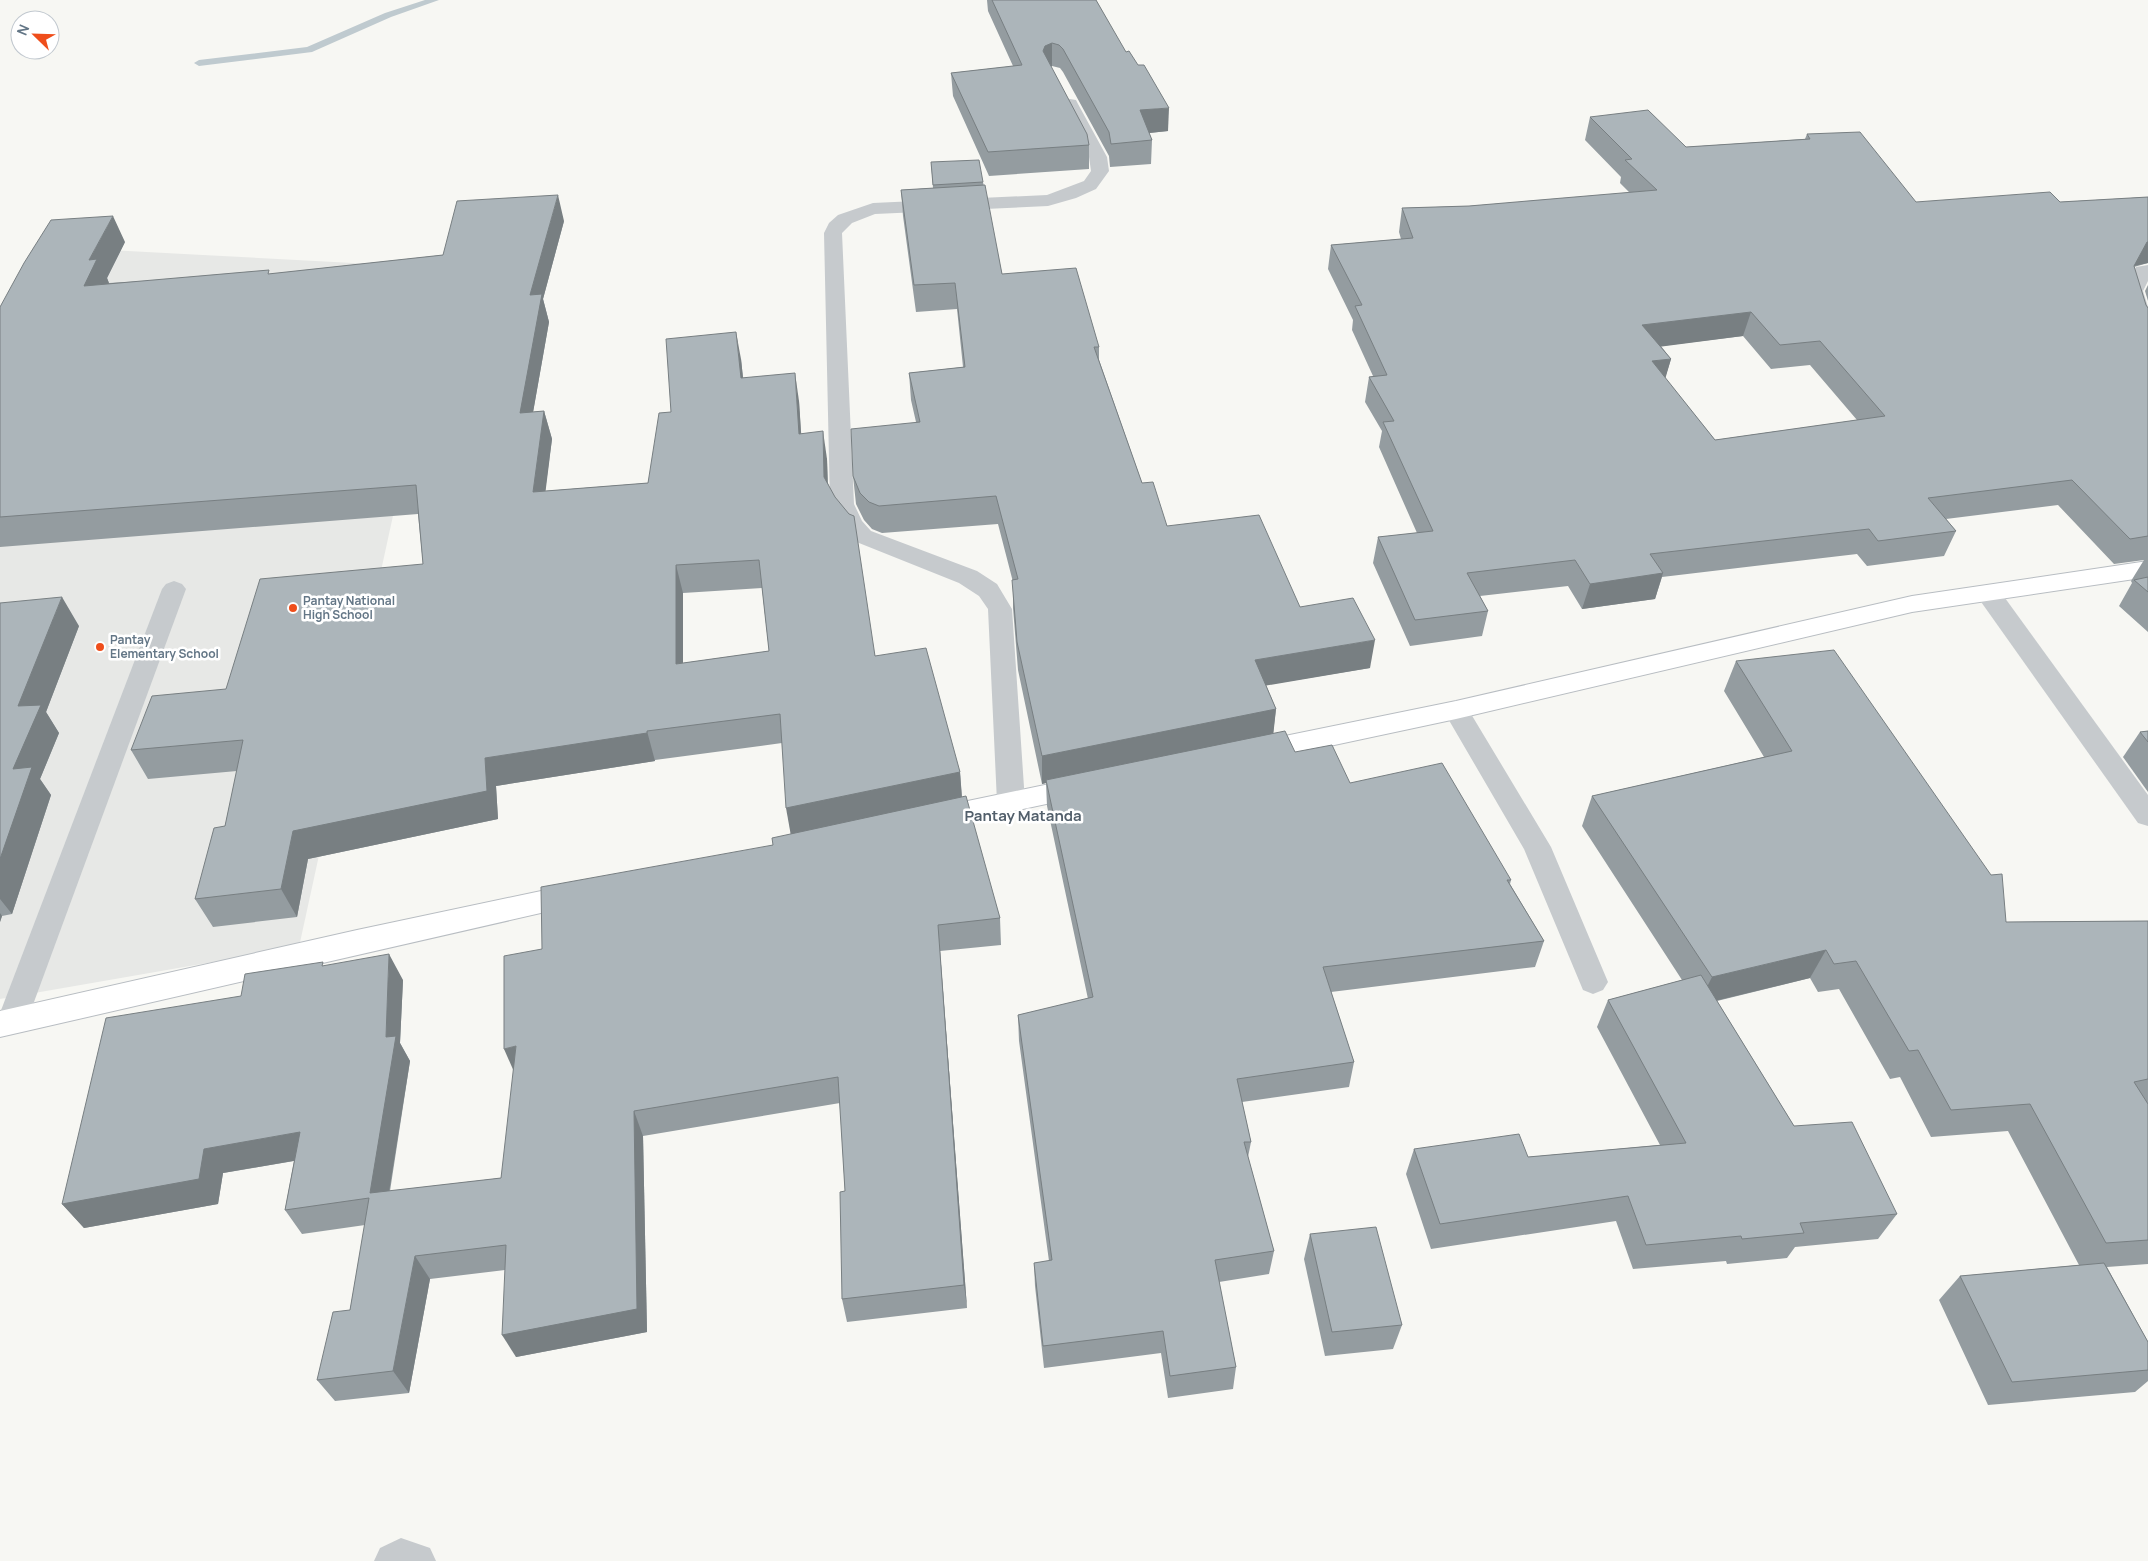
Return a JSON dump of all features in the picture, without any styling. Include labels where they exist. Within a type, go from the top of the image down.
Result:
[{"type":"street","points":[[1011,802],[1000,609],[988,590],[968,578],[858,534],[849,522],[842,504],[833,233],[836,227],[845,219],[873,209],[1048,200],[1070,194],[1090,185],[1100,171],[1098,157],[1062,90]]},
{"type":"street","points":[[2148,270],[2143,271],[2133,291],[2148,333]]},
{"type":"street","points":[[1234,756],[1456,710],[1912,604],[2148,569]]},
{"type":"street","points":[[1988,593],[2148,816]]},
{"type":"street","points":[[913,823],[1108,782]]},
{"type":"street","points":[[6,1022],[357,942],[601,890]]},
{"type":"lane","points":[[6,1022],[174,589]]},
{"type":"lane","points":[[1456,710],[1537,847],[1593,982]]},
{"type":"lane","points":[[393,1561],[401,1557],[417,1561]]},
{"type":"shaded area","points":[[34,246],[447,268],[299,947],[0,999],[0,310]]},
{"type":"building","points":[[992,0],[1096,0],[1126,52],[1129,51],[1138,65],[1144,65],[1169,108],[1140,110],[1152,140],[1111,144],[1109,132],[1063,49],[1059,45],[1052,43],[1045,46],[1043,51],[1087,134],[1089,145],[988,152],[951,73],[1022,65]]},
{"type":"building","points":[[1648,110],[1686,147],[1810,139],[1807,134],[1860,132],[1916,202],[2050,192],[2060,202],[2148,197],[2148,242],[2134,266],[2148,308],[2148,536],[2130,539],[2072,480],[1928,498],[1956,531],[1878,541],[1869,529],[1650,554],[1663,573],[1590,584],[1575,560],[1467,573],[1488,611],[1415,620],[1378,537],[1433,531],[1383,422],[1394,421],[1369,377],[1387,375],[1355,306],[1362,305],[1331,245],[1413,238],[1402,208],[1469,206],[1657,190],[1625,160],[1632,159],[1590,117]],"holes":[[[1751,312],[1780,345],[1820,341],[1885,416],[1715,440],[1652,361],[1671,359],[1642,325]]]},
{"type":"building","points":[[979,160],[983,182],[933,185],[931,162]]},
{"type":"building","points":[[985,185],[1002,274],[1076,268],[1099,347],[1094,347],[1142,483],[1153,482],[1167,526],[1259,515],[1300,607],[1353,598],[1375,640],[1255,660],[1276,709],[1042,756],[1017,642],[1012,580],[1018,579],[996,496],[879,506],[869,502],[860,493],[853,476],[851,429],[920,422],[909,373],[965,367],[955,283],[914,285],[901,190]]},
{"type":"building","points":[[558,195],[530,295],[542,294],[520,413],[544,411],[533,492],[648,483],[659,413],[671,412],[666,339],[736,332],[741,378],[795,373],[799,434],[823,431],[824,477],[835,497],[849,514],[854,516],[875,656],[926,648],[960,772],[786,808],[780,714],[647,731],[647,733],[485,758],[487,791],[293,831],[281,889],[195,899],[214,828],[225,826],[243,740],[131,750],[152,696],[226,689],[260,579],[423,564],[416,485],[0,517],[0,307],[24,263],[51,220],[113,216],[89,260],[97,259],[84,286],[269,270],[268,274],[443,255],[457,201]],"holes":[[[759,560],[769,651],[676,664],[676,565]]]},
{"type":"building","points":[[2148,577],[2148,592],[2134,580]]},
{"type":"building","points":[[62,597],[18,706],[41,705],[13,769],[32,767],[0,859],[0,603]]},
{"type":"building","points":[[1834,650],[1991,875],[2002,874],[2006,922],[2148,921],[2148,1079],[2134,1082],[2148,1104],[2148,1240],[2106,1243],[2030,1104],[1951,1110],[1918,1050],[1909,1051],[1856,961],[1834,964],[1826,950],[1712,977],[1592,796],[1792,751],[1736,661]]},
{"type":"building","points":[[1285,731],[1295,752],[1332,745],[1350,783],[1442,763],[1511,880],[1507,880],[1544,941],[1323,967],[1354,1062],[1237,1079],[1251,1142],[1244,1142],[1274,1251],[1215,1260],[1236,1367],[1170,1376],[1163,1331],[1043,1346],[1034,1263],[1052,1260],[1018,1015],[1093,997],[1046,780]]},
{"type":"building","points":[[2148,731],[2148,742],[2140,732]]},
{"type":"building","points":[[966,796],[1000,918],[938,925],[964,1285],[842,1299],[840,1192],[845,1191],[838,1077],[634,1111],[637,1309],[502,1335],[506,1245],[415,1256],[393,1371],[317,1380],[333,1312],[350,1310],[369,1198],[285,1210],[300,1132],[204,1149],[199,1179],[62,1204],[106,1018],[241,996],[245,974],[323,962],[322,966],[389,954],[386,1037],[396,1036],[370,1193],[501,1178],[516,1046],[504,1049],[504,956],[542,949],[541,887],[773,845],[772,838]]},
{"type":"building","points":[[1701,975],[1794,1126],[1852,1122],[1897,1214],[1800,1223],[1804,1233],[1742,1239],[1741,1236],[1646,1245],[1628,1196],[1440,1224],[1414,1149],[1519,1134],[1528,1157],[1686,1143],[1608,1000]]},
{"type":"building","points":[[1376,1227],[1402,1325],[1332,1332],[1310,1234]]},
{"type":"building","points":[[2104,1263],[2148,1342],[2148,1370],[2012,1382],[1960,1276]]},
{"type":"waterway","points":[[199,63],[309,50],[388,15],[434,0]]},
{"type":"place","name":"Pantay National High School","points":[[293,608]]},
{"type":"place","name":"Pantay Elementary School","points":[[100,647]]},
{"type":"district","name":"Pantay Matanda","points":[[1023,816]]}]
